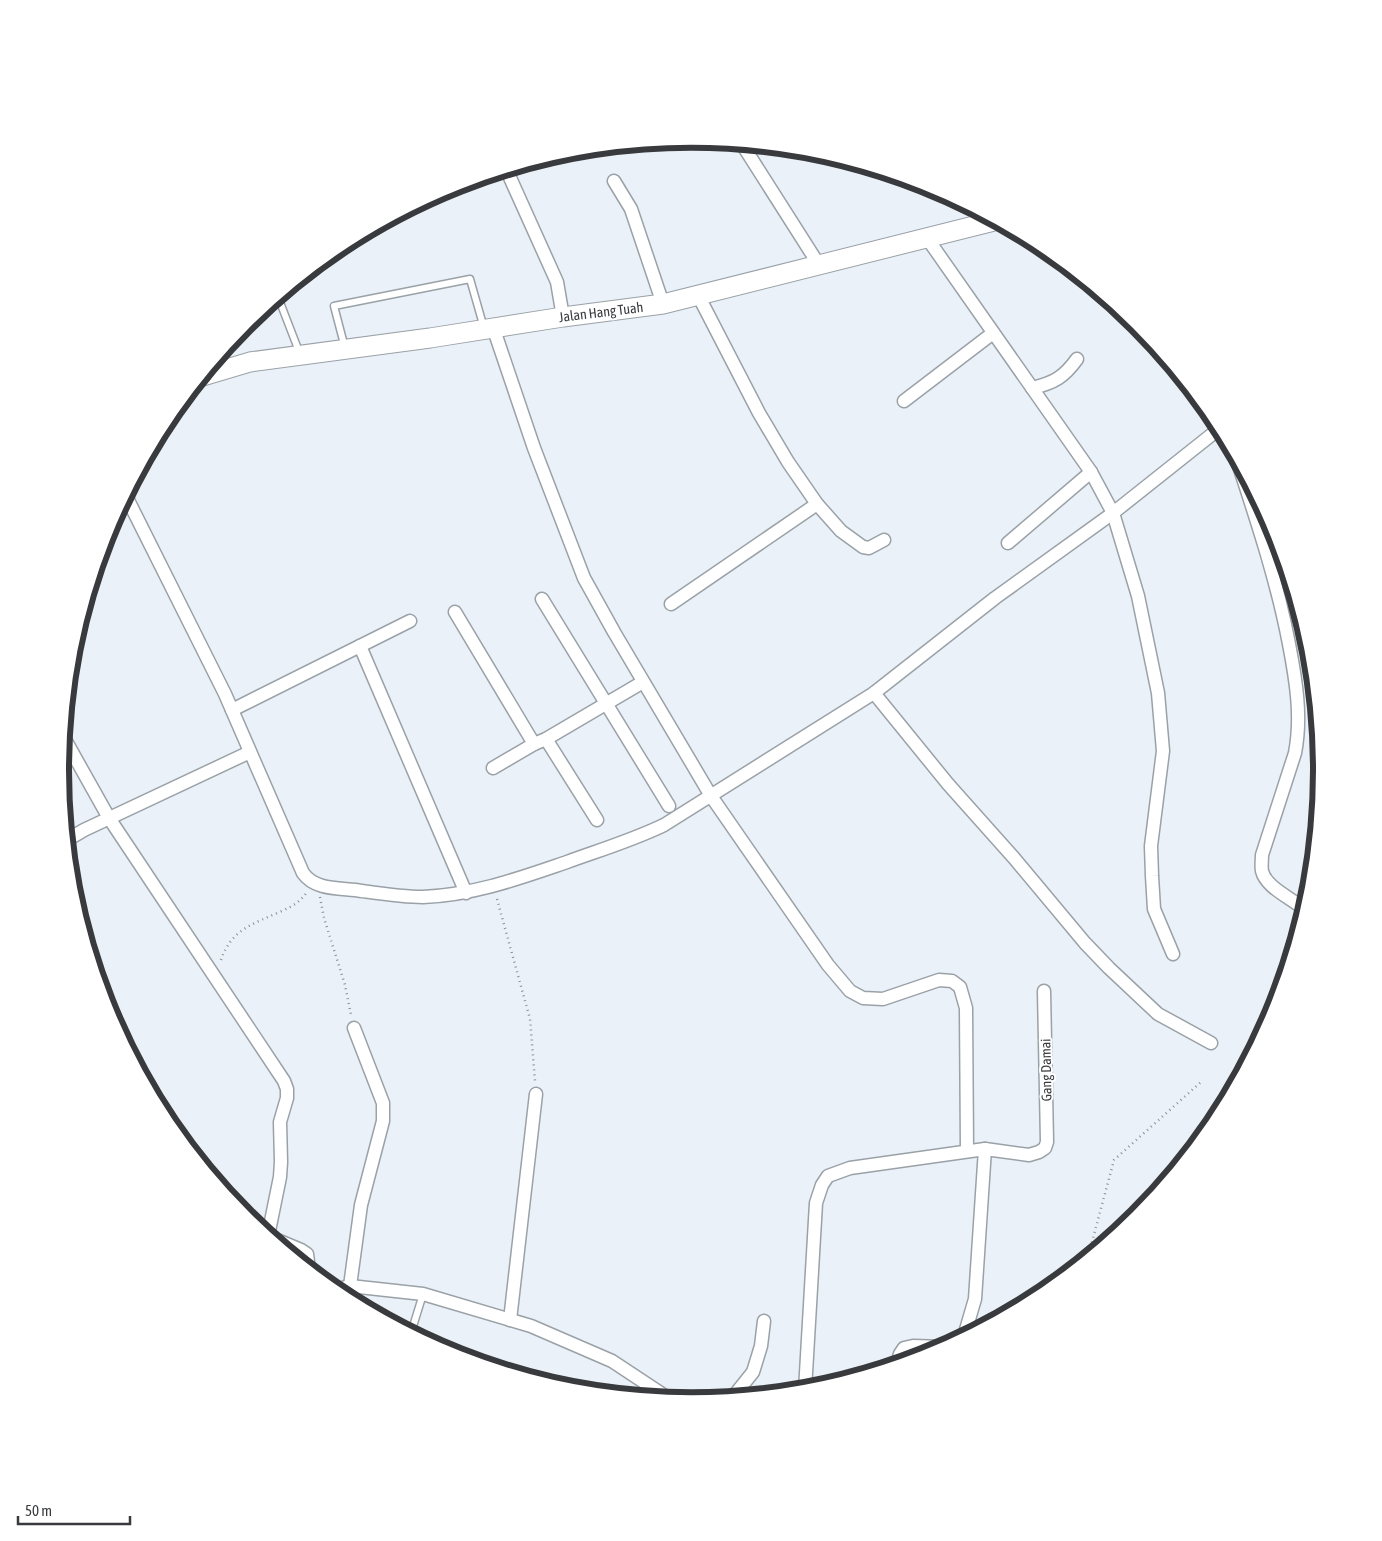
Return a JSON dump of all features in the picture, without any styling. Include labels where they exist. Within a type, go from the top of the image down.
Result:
[{"type":"main road","name":"Jalan Hang Tuah","points":[[212,373],[250,362],[663,304],[986,223]]},
{"type":"street","points":[[747,151],[819,265]]},
{"type":"street","points":[[509,175],[557,282],[563,317]]},
{"type":"street","points":[[614,182],[631,209],[663,304]]},
{"type":"street","points":[[927,238],[1091,472],[1113,513],[1138,596],[1158,694],[1163,751],[1151,846],[1152,876],[1154,909],[1173,954]]},
{"type":"street","points":[[698,296],[759,413],[788,462],[817,504],[841,532],[863,547],[869,548],[884,540]]},
{"type":"street","points":[[488,328],[584,578],[711,796],[828,965],[850,991],[863,998],[883,999],[939,980],[952,980],[960,987],[966,1008],[966,1151]]},
{"type":"street","points":[[904,400],[993,333]]},
{"type":"street","points":[[1032,388],[1047,385],[1058,380],[1068,371],[1077,358]]},
{"type":"street","points":[[130,503],[232,710],[308,881],[321,886],[402,896],[424,896],[466,893],[493,886],[639,837],[664,825],[874,693],[995,598],[1113,513],[1213,433]]},
{"type":"street","points":[[1008,543],[1091,472]]},
{"type":"street","points":[[1248,492],[1282,605],[1299,706],[1298,740],[1295,754],[1262,855],[1262,871],[1268,883],[1298,904]]},
{"type":"street","points":[[671,604],[817,504]]},
{"type":"street","points":[[542,599],[668,806]]},
{"type":"street","points":[[455,612],[534,744]]},
{"type":"street","points":[[232,710],[410,621]]},
{"type":"street","points":[[360,646],[466,893]]},
{"type":"street","points":[[493,768],[643,682]]},
{"type":"street","points":[[874,693],[948,784],[1091,949],[1158,1014],[1211,1043]]},
{"type":"street","points":[[546,739],[597,820]]},
{"type":"street","points":[[70,747],[109,818],[284,1081],[287,1089],[287,1098],[280,1122],[280,1177],[275,1194],[270,1228]]},
{"type":"street","points":[[73,837],[250,752]]},
{"type":"street","name":"Gang Damai","points":[[985,1149],[1029,1155],[1045,1148],[1047,1142],[1044,991]]},
{"type":"street","points":[[350,1286],[361,1205],[383,1121],[382,1103],[354,1028]]},
{"type":"street","points":[[510,1320],[536,1094]]},
{"type":"street","points":[[805,1382],[816,1202],[822,1185],[828,1176],[850,1168],[985,1149],[975,1299],[966,1329]]},
{"type":"street","points":[[289,1245],[306,1254],[307,1260]]},
{"type":"street","points":[[344,1287],[350,1286],[423,1294],[531,1326],[612,1361],[658,1391]]},
{"type":"street","points":[[739,1390],[753,1372],[761,1346],[764,1321]]},
{"type":"street","points":[[899,1357],[904,1348],[925,1346]]},
{"type":"lane","points":[[346,349],[334,306],[470,279],[488,328]]},
{"type":"lane","points":[[281,303],[301,355]]},
{"type":"lane","points":[[413,1327],[423,1294]]},
{"type":"path","points":[[218,983],[221,959],[227,944],[234,936],[254,922],[296,905],[308,890],[308,881]]},
{"type":"path","points":[[321,886],[320,901],[345,985],[354,1028]]},
{"type":"path","points":[[493,886],[530,1019],[536,1094]]},
{"type":"path","points":[[1091,1247],[1114,1160],[1201,1082]]}]
